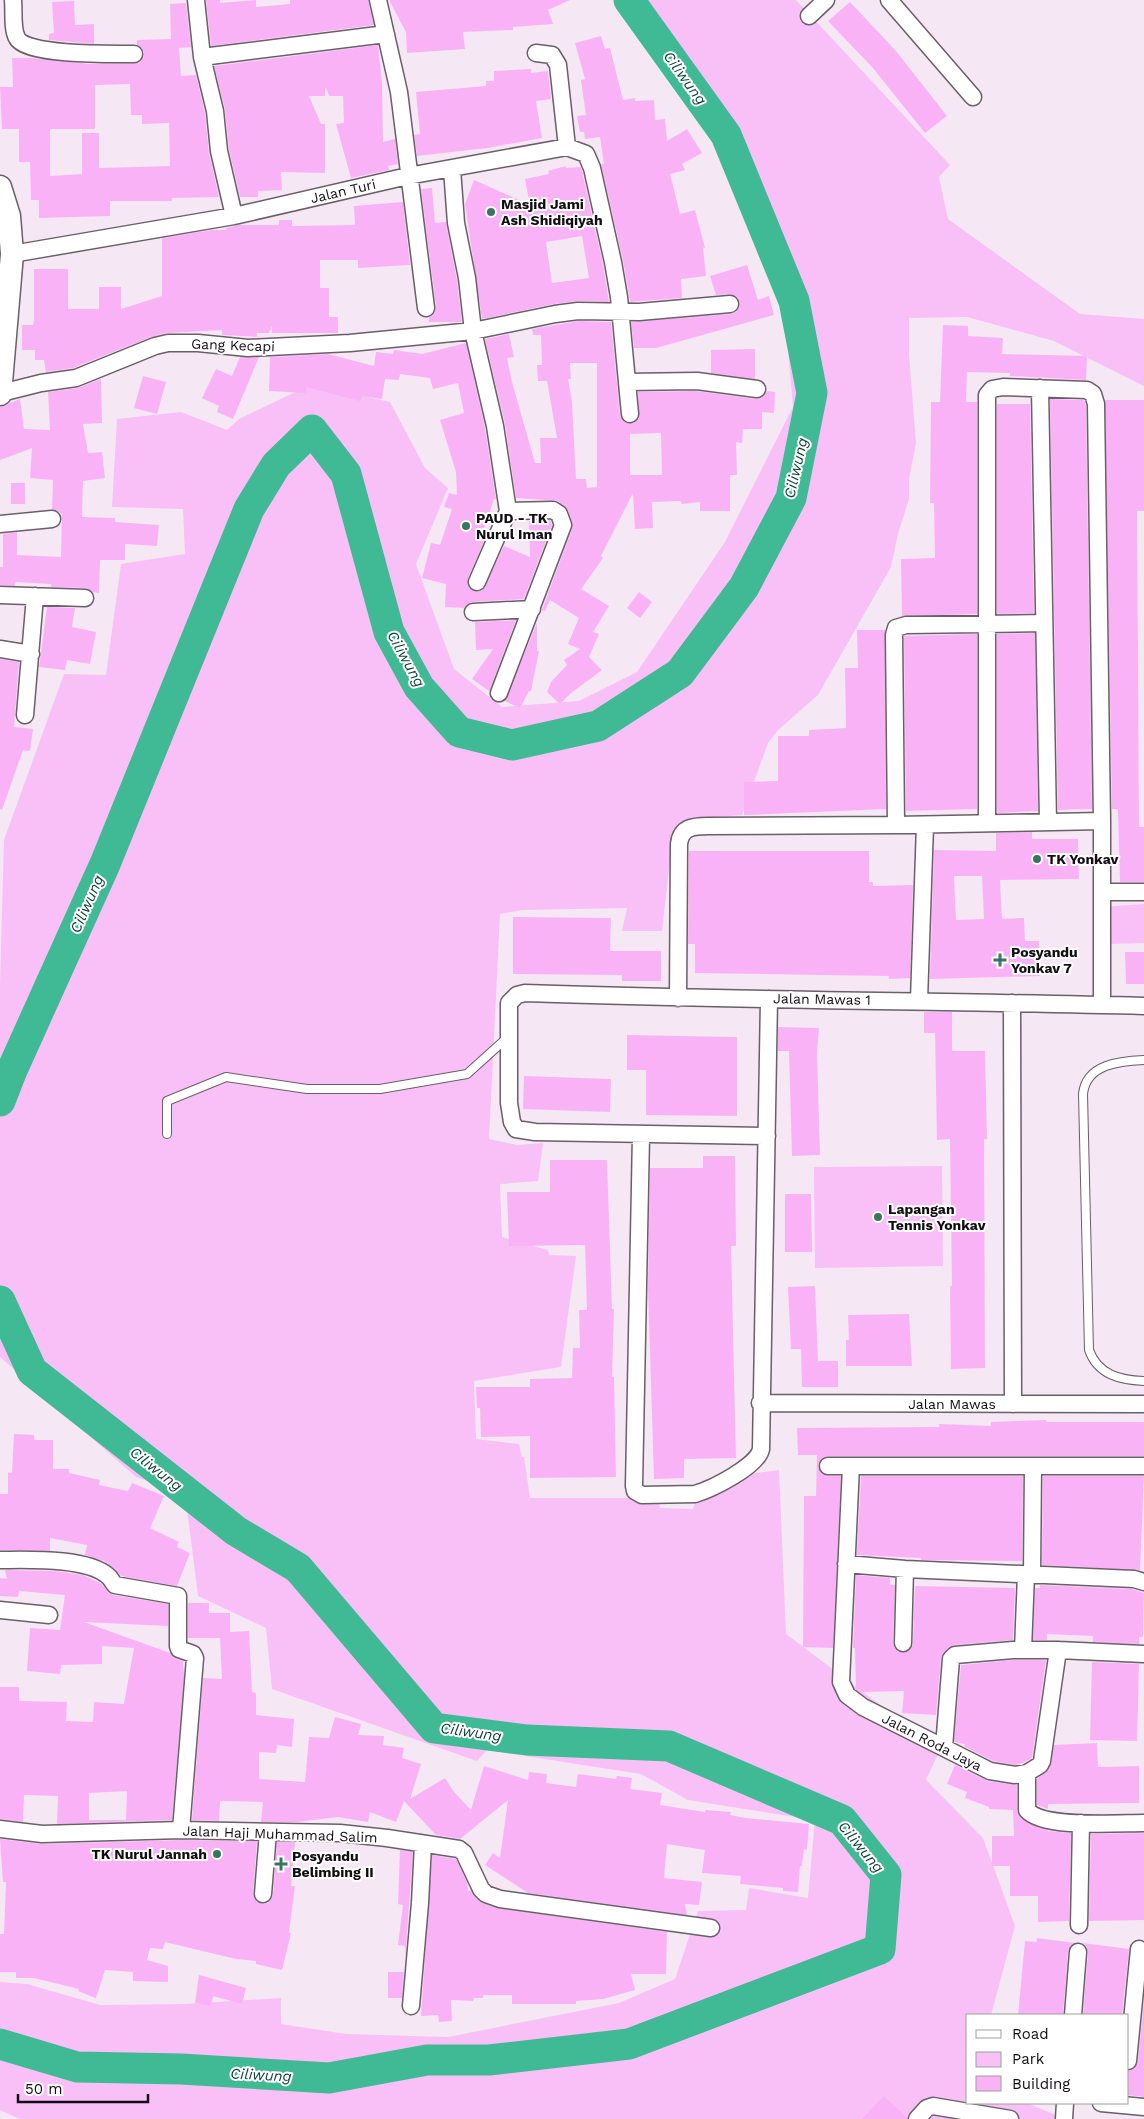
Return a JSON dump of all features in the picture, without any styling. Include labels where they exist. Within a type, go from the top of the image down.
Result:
[{"type":"street","points":[[13,0],[16,34],[18,40],[22,43],[50,51],[134,54]]},
{"type":"street","points":[[196,0],[202,57],[215,111],[222,164],[234,216]]},
{"type":"street","points":[[378,0],[399,92],[426,308]]},
{"type":"street","points":[[809,16],[826,0]]},
{"type":"street","points":[[889,0],[973,97]]},
{"type":"street","points":[[202,57],[386,34]]},
{"type":"street","points":[[536,54],[552,55],[558,65],[566,147],[586,154],[592,168],[613,262],[630,414]]},
{"type":"street","name":"Jalan Turi","points":[[12,254],[234,216],[408,176],[566,147]]},
{"type":"street","points":[[452,169],[456,223],[467,278],[473,331],[495,426],[508,511],[476,582]]},
{"type":"street","points":[[0,187],[9,216],[12,254],[1,393]]},
{"type":"street","name":"Gang Kecapi","points":[[1,393],[41,383],[76,378],[155,346],[168,344],[248,348],[291,346],[473,331],[562,312],[594,311],[620,313],[730,304]]},
{"type":"street","points":[[627,382],[697,381],[758,389]]},
{"type":"street","points":[[987,823],[987,394],[990,390],[998,388],[1087,390],[1093,394],[1096,404],[1102,821],[1102,1005]]},
{"type":"street","points":[[1040,388],[1048,822]]},
{"type":"street","points":[[499,693],[562,529],[562,520],[559,514],[553,510],[508,511]]},
{"type":"street","points":[[0,524],[52,519]]},
{"type":"street","points":[[0,595],[85,598]]},
{"type":"street","points":[[25,715],[36,596]]},
{"type":"street","points":[[473,612],[532,609]]},
{"type":"street","points":[[896,825],[894,631],[899,626],[906,625],[1044,623]]},
{"type":"street","points":[[0,649],[31,654]]},
{"type":"street","points":[[678,998],[679,844],[684,831],[694,826],[925,825],[1102,821]]},
{"type":"street","points":[[919,1000],[925,825]]},
{"type":"street","points":[[1102,892],[1144,892]]},
{"type":"street","name":"Jalan Mawas 1","points":[[508,1037],[507,1008],[512,998],[525,993],[678,998],[919,1000],[1144,1006]]},
{"type":"street","points":[[641,1135],[636,1491],[642,1495],[695,1494],[703,1492],[746,1468],[760,1454],[769,999]]},
{"type":"street","points":[[1012,1003],[1013,1404]]},
{"type":"street","points":[[508,1037],[510,1114],[516,1129],[524,1132],[767,1136]]},
{"type":"street","name":"Jalan Mawas","points":[[760,1403],[1144,1404]]},
{"type":"street","points":[[828,1466],[1144,1466]]},
{"type":"street","name":"Jalan Roda Jaya","points":[[851,1466],[841,1682],[844,1690],[854,1701],[863,1707],[990,1771],[1015,1775],[1028,1773]]},
{"type":"street","points":[[1023,1650],[1029,1574],[1033,1466]]},
{"type":"street","points":[[0,1560],[44,1559],[62,1561],[100,1571],[108,1576],[115,1585],[178,1596],[178,1646],[179,1649],[193,1654],[195,1658],[181,1830]]},
{"type":"street","points":[[846,1564],[905,1569],[1134,1579],[1144,1582]]},
{"type":"street","points":[[903,1643],[905,1569]]},
{"type":"street","points":[[0,1610],[49,1615]]},
{"type":"street","points":[[944,1747],[952,1656],[991,1650],[1058,1650],[1144,1654]]},
{"type":"street","points":[[1058,1650],[1042,1761],[1040,1766],[1028,1773],[1027,1810],[1031,1815],[1055,1823],[1144,1823]]},
{"type":"street","points":[[1079,1925],[1081,1823]]},
{"type":"street","name":"Jalan Haji Muhammad Salim","points":[[0,1829],[42,1834],[181,1830],[340,1833],[387,1838],[460,1849],[464,1853],[481,1890],[500,1899],[711,1928]]},
{"type":"street","points":[[263,1894],[268,1832]]},
{"type":"street","points":[[411,2006],[423,1844]]},
{"type":"street","points":[[1129,2051],[1139,1949]]},
{"type":"street","points":[[1073,2014],[1078,1952]]},
{"type":"street","points":[[1064,2119],[1065,2104]]},
{"type":"street","points":[[1123,2104],[1144,2107]]},
{"type":"street","points":[[916,2119],[927,2108],[934,2106],[1010,2119]]},
{"type":"lane","points":[[167,1134],[167,1102],[226,1077],[308,1089],[380,1089],[467,1074],[508,1037]]},
{"type":"lane","points":[[1144,1060],[1121,1062],[1100,1068],[1087,1080],[1083,1094],[1089,1350],[1095,1363],[1108,1374],[1118,1379],[1144,1381]]},
{"type":"green space","points":[[620,0],[796,0],[950,165],[939,177],[948,219],[1080,314],[1144,319],[1144,386],[1054,341],[967,317],[909,318],[909,355],[916,443],[909,479],[909,499],[898,534],[891,567],[818,695],[778,730],[768,743],[742,815],[716,817],[711,826],[671,851],[662,931],[622,931],[627,908],[522,910],[500,914],[489,1139],[517,1145],[543,1143],[538,1181],[500,1184],[502,1237],[548,1250],[549,1255],[576,1256],[561,1367],[474,1381],[476,1439],[519,1444],[522,1457],[524,1457],[530,1498],[659,1498],[660,1508],[693,1509],[702,1480],[779,1470],[786,1634],[940,1750],[926,1780],[983,1838],[1015,1926],[991,2014],[966,2014],[966,2104],[1029,2104],[1058,2116],[1058,2119],[20,2119],[0,2110],[0,1982],[27,1984],[100,2005],[185,2004],[281,1998],[281,2024],[346,2034],[448,2037],[619,2003],[675,1979],[698,1911],[746,1910],[749,1888],[808,1898],[815,1820],[688,1800],[641,1774],[487,1750],[477,1761],[272,1689],[266,1628],[198,1596],[185,1493],[136,1477],[0,1357],[0,984],[4,840],[64,674],[106,675],[121,564],[185,554],[183,509],[112,507],[117,419],[181,412],[227,430],[239,419],[312,384],[390,402],[425,468],[448,488],[416,564],[454,669],[502,707],[579,701],[637,672],[725,542],[793,407],[783,292],[753,191]]},
{"type":"green space","points":[[1144,904],[1144,943],[1109,944],[1100,907]]},
{"type":"green space","name":"Lapangan Tennis Yonkav","points":[[942,1166],[943,1266],[815,1268],[814,1167]]},
{"type":"building","points":[[206,0],[220,0],[220,3],[256,0],[256,7],[290,4],[290,0],[368,0],[374,25],[211,46]]},
{"type":"building","points":[[389,0],[570,0],[548,10],[553,24],[513,27],[513,30],[463,32],[465,49],[407,53],[406,32]]},
{"type":"building","points":[[74,1],[75,25],[94,24],[94,44],[49,40],[49,34],[54,33],[52,2]]},
{"type":"building","points":[[850,2],[896,51],[947,116],[925,133],[872,67],[828,21]]},
{"type":"building","points":[[186,3],[191,47],[179,48],[181,76],[196,75],[205,113],[209,153],[219,197],[172,198],[172,201],[110,201],[110,216],[39,218],[39,200],[31,200],[30,162],[19,162],[19,129],[2,129],[0,87],[13,87],[12,58],[33,58],[90,64],[139,63],[144,53],[137,45],[137,40],[171,39],[170,4]],"holes":[[[130,84],[131,115],[142,115],[142,124],[169,123],[170,166],[99,168],[99,133],[82,133],[82,174],[50,176],[50,129],[95,129],[95,85]]]},
{"type":"building","points":[[601,36],[605,49],[610,48],[623,100],[635,98],[635,101],[654,100],[655,120],[665,119],[667,141],[687,129],[702,153],[682,164],[685,170],[670,174],[680,214],[695,210],[705,248],[703,248],[706,276],[681,279],[682,298],[630,302],[623,260],[601,164],[604,164],[600,137],[585,139],[584,132],[580,132],[577,116],[586,115],[581,80],[585,79],[575,43]]},
{"type":"building","points":[[378,45],[382,83],[383,142],[395,139],[398,164],[388,166],[389,170],[351,178],[336,124],[344,123],[343,96],[329,96],[325,88],[325,96],[309,96],[321,124],[325,124],[325,173],[281,172],[282,190],[258,191],[258,197],[240,197],[229,149],[225,109],[214,66]]},
{"type":"building","points":[[531,69],[531,73],[548,71],[551,99],[536,101],[542,138],[487,148],[417,156],[414,135],[420,134],[416,92],[486,86],[486,81],[494,81],[494,71]]},
{"type":"building","points":[[566,166],[566,168],[581,167],[603,264],[609,302],[578,301],[554,304],[482,319],[465,204],[474,180],[530,205],[525,179],[549,174],[548,171]],"holes":[[[582,236],[589,278],[552,283],[546,242]]]},
{"type":"building","points":[[432,188],[435,223],[446,222],[457,280],[462,322],[429,322],[429,317],[435,312],[436,307],[421,189]]},
{"type":"building","points":[[403,202],[410,265],[358,268],[358,260],[320,260],[320,288],[329,288],[329,317],[338,317],[338,333],[272,333],[272,326],[269,333],[257,333],[257,336],[261,337],[222,335],[222,330],[166,333],[151,337],[73,368],[46,372],[44,360],[35,360],[35,350],[22,350],[22,325],[33,325],[34,321],[34,269],[68,269],[68,309],[99,309],[99,287],[121,287],[121,309],[162,296],[162,238],[212,230],[226,230],[226,228],[238,225],[279,225],[279,220],[292,220],[292,226],[355,225],[354,206]]},
{"type":"building","points":[[747,265],[758,300],[769,296],[774,315],[656,348],[634,348],[631,322],[731,314],[736,312],[740,304],[738,298],[730,294],[716,295],[710,276]]},
{"type":"building","points":[[579,321],[611,322],[620,415],[626,423],[635,422],[639,418],[638,392],[696,391],[756,399],[761,398],[767,391],[775,392],[774,413],[762,412],[762,429],[743,429],[742,443],[736,442],[737,475],[730,475],[730,511],[700,511],[700,502],[682,504],[681,501],[652,502],[653,528],[635,529],[633,493],[601,556],[603,558],[581,589],[609,606],[593,632],[599,634],[589,657],[602,670],[571,693],[560,704],[547,692],[551,682],[567,665],[564,660],[580,649],[568,644],[579,618],[550,600],[545,611],[542,610],[572,529],[572,522],[568,510],[558,501],[516,498],[505,424],[485,339],[509,334],[514,357],[507,358],[512,382],[535,463],[541,463],[540,438],[557,438],[547,381],[538,381],[537,365],[542,365],[541,335],[533,335],[532,329]],"holes":[[[570,363],[597,363],[597,487],[587,488],[586,479],[576,479],[572,402],[568,379],[571,379]],[[661,433],[662,475],[630,475],[630,434]]]},
{"type":"building","points":[[943,325],[968,326],[968,336],[1003,338],[1002,354],[1087,356],[1086,380],[1010,376],[1010,373],[967,372],[966,402],[977,402],[977,614],[902,616],[901,559],[935,558],[934,503],[930,503],[931,402],[940,402]]},
{"type":"building","points":[[466,343],[485,428],[496,499],[494,499],[481,537],[485,539],[468,578],[469,588],[478,592],[483,590],[504,546],[530,557],[529,521],[550,520],[552,525],[524,599],[472,602],[464,608],[445,607],[446,584],[422,578],[431,543],[440,545],[452,509],[444,507],[449,493],[457,495],[456,472],[440,420],[464,413],[458,383],[433,389],[430,378],[400,374],[399,380],[385,379],[382,399],[362,396],[360,401],[306,387],[306,393],[269,391],[270,357],[328,354],[374,366],[376,352],[393,354],[394,350],[422,354]]},
{"type":"building","points":[[755,349],[755,379],[711,373],[711,350]]},
{"type":"building","points":[[240,357],[259,357],[233,419],[217,412],[219,406],[202,398],[216,369],[232,376]]},
{"type":"building","points":[[143,376],[166,382],[157,414],[134,408]]},
{"type":"building","points":[[101,379],[102,423],[83,424],[88,453],[102,452],[105,478],[83,481],[82,517],[115,518],[115,522],[159,525],[157,546],[125,544],[125,560],[100,560],[99,593],[85,588],[51,587],[51,584],[15,582],[15,586],[0,585],[0,567],[3,567],[3,534],[17,532],[17,555],[61,557],[62,514],[52,509],[53,480],[30,478],[32,448],[0,460],[0,407],[20,399],[24,429],[50,430],[48,392],[78,388]]},
{"type":"building","points":[[1050,399],[1084,400],[1086,406],[1092,809],[1058,810]]},
{"type":"building","points":[[1105,400],[1144,400],[1144,511],[1137,511],[1139,827],[1144,827],[1144,882],[1120,882],[1118,809],[1112,809]]},
{"type":"building","points":[[997,404],[1030,404],[1034,613],[997,614]]},
{"type":"building","points":[[11,483],[25,483],[25,504],[11,504]]},
{"type":"building","points":[[639,592],[652,602],[640,618],[627,608]]},
{"type":"building","points":[[47,607],[75,608],[72,627],[96,632],[90,664],[67,660],[65,670],[39,667]]},
{"type":"building","points":[[516,620],[489,691],[472,679],[493,649],[476,650],[475,622]]},
{"type":"building","points":[[537,623],[537,651],[539,651],[531,691],[529,691],[520,708],[505,701]]},
{"type":"building","points":[[857,630],[885,630],[886,809],[744,815],[744,782],[778,781],[778,736],[809,736],[809,730],[846,728],[845,668],[858,668]]},
{"type":"building","points":[[1035,633],[1038,811],[997,813],[997,634]]},
{"type":"building","points":[[977,634],[977,809],[906,811],[904,636]]},
{"type":"building","points":[[0,659],[19,662],[14,727],[33,729],[30,751],[23,750],[2,810],[0,809]]},
{"type":"building","points":[[1032,832],[1032,839],[1078,839],[1079,879],[1000,880],[1002,919],[1024,918],[1025,941],[1039,941],[1040,976],[930,979],[934,850],[996,851],[996,833]],"holes":[[[954,876],[982,876],[984,919],[956,920]]]},
{"type":"building","points":[[689,851],[869,851],[869,882],[873,882],[873,886],[913,885],[910,978],[889,979],[889,976],[695,973],[695,944],[688,944]]},
{"type":"building","points":[[513,917],[611,918],[610,951],[661,951],[661,981],[622,981],[622,975],[513,974]]},
{"type":"building","points":[[1125,952],[1144,952],[1144,984],[1126,984]]},
{"type":"building","points":[[924,1012],[952,1012],[952,1051],[985,1051],[987,1139],[984,1139],[985,1368],[951,1369],[950,1139],[937,1140],[935,1033],[924,1033]]},
{"type":"building","points":[[778,1027],[819,1028],[817,1052],[820,1155],[792,1156],[789,1051],[778,1051]]},
{"type":"building","points":[[627,1035],[737,1037],[737,1116],[646,1115],[646,1070],[627,1070]]},
{"type":"building","points":[[524,1076],[611,1079],[610,1112],[523,1109]]},
{"type":"building","points":[[703,1156],[735,1156],[736,1246],[731,1246],[736,1458],[684,1459],[684,1478],[654,1479],[648,1288],[650,1168],[703,1168]]},
{"type":"building","points":[[550,1160],[607,1160],[612,1309],[614,1309],[612,1377],[614,1377],[616,1477],[530,1478],[530,1436],[481,1437],[480,1408],[477,1408],[476,1387],[530,1387],[530,1379],[572,1378],[573,1348],[580,1348],[579,1310],[587,1310],[585,1245],[509,1246],[507,1192],[550,1192]]},
{"type":"building","points":[[785,1194],[811,1194],[812,1252],[785,1252]]},
{"type":"building","points":[[815,1286],[818,1361],[838,1361],[838,1387],[802,1387],[801,1349],[791,1349],[788,1287]]},
{"type":"building","points":[[909,1314],[912,1366],[846,1366],[846,1340],[849,1340],[848,1315]]},
{"type":"building","points":[[1046,1420],[1046,1422],[1144,1422],[1144,1456],[828,1456],[823,1458],[818,1466],[820,1471],[828,1476],[841,1476],[833,1648],[803,1647],[804,1496],[816,1496],[817,1455],[798,1455],[797,1428],[939,1427],[939,1424],[991,1426],[991,1422]]},
{"type":"building","points":[[14,1434],[34,1435],[34,1440],[53,1440],[53,1469],[69,1469],[69,1473],[100,1480],[99,1485],[128,1491],[132,1483],[164,1496],[150,1528],[179,1542],[177,1547],[190,1553],[177,1586],[121,1576],[104,1561],[85,1555],[87,1545],[50,1538],[50,1551],[0,1550],[0,1494],[8,1494],[8,1473],[12,1473]]},
{"type":"building","points":[[861,1476],[1023,1476],[1022,1561],[921,1560],[921,1558],[857,1555]]},
{"type":"building","points":[[1043,1476],[1144,1476],[1140,1570],[1042,1565]]},
{"type":"building","points":[[5,1570],[55,1571],[83,1575],[102,1584],[113,1595],[168,1604],[168,1626],[84,1622],[170,1653],[175,1658],[183,1661],[184,1676],[172,1820],[57,1824],[58,1796],[24,1795],[23,1822],[0,1819],[0,1687],[19,1687],[19,1701],[67,1702],[66,1721],[93,1722],[94,1702],[124,1704],[134,1648],[102,1646],[102,1664],[61,1665],[60,1674],[27,1671],[30,1628],[60,1630],[65,1595],[19,1591],[18,1597],[0,1596],[0,1578],[7,1579]],"holes":[[[127,1791],[126,1820],[89,1820],[89,1793]]]},
{"type":"building","points":[[856,1575],[890,1578],[890,1585],[895,1585],[893,1643],[898,1652],[907,1652],[913,1644],[915,1586],[1015,1588],[1013,1640],[954,1645],[948,1648],[941,1658],[936,1715],[902,1713],[904,1691],[860,1692],[856,1690],[855,1648],[853,1648]]},
{"type":"building","points":[[1040,1585],[1132,1589],[1144,1593],[1143,1637],[1139,1637],[1139,1644],[1093,1642],[1093,1636],[1047,1634],[1047,1640],[1033,1640],[1035,1588],[1040,1588]]},
{"type":"building","points":[[188,1603],[209,1603],[209,1613],[230,1613],[230,1632],[249,1631],[252,1692],[256,1693],[256,1715],[294,1719],[292,1747],[277,1745],[276,1753],[259,1752],[259,1779],[305,1782],[309,1737],[329,1738],[335,1717],[361,1724],[358,1735],[384,1736],[383,1745],[404,1748],[402,1758],[421,1764],[410,1799],[445,1778],[454,1792],[471,1810],[484,1766],[528,1780],[529,1772],[547,1774],[546,1783],[576,1787],[578,1774],[616,1779],[617,1776],[632,1778],[630,1789],[662,1793],[660,1805],[705,1812],[705,1810],[731,1812],[730,1815],[745,1818],[809,1824],[807,1850],[804,1849],[802,1866],[800,1866],[798,1892],[783,1891],[783,1888],[740,1884],[741,1876],[702,1873],[705,1850],[667,1844],[664,1878],[702,1882],[699,1905],[685,1904],[687,1915],[528,1893],[485,1865],[493,1853],[500,1858],[508,1800],[460,1839],[436,1835],[404,1801],[396,1822],[370,1812],[368,1822],[338,1817],[297,1822],[261,1822],[263,1802],[220,1801],[219,1821],[192,1820],[203,1678],[222,1679],[220,1638],[188,1638]]},
{"type":"building","points":[[1013,1660],[1046,1660],[1032,1758],[1015,1765],[993,1761],[964,1746],[965,1744],[954,1742],[961,1665]]},
{"type":"building","points":[[1092,1662],[1139,1664],[1137,1741],[1090,1740]]},
{"type":"building","points":[[1097,1743],[1098,1767],[1139,1766],[1139,1803],[1048,1804],[1048,1809],[1037,1805],[1037,1779],[1049,1769],[1054,1745]]},
{"type":"building","points":[[955,1765],[988,1781],[1017,1785],[1017,1810],[1021,1818],[1032,1825],[1049,1831],[1071,1833],[1069,1921],[1038,1922],[1038,1896],[1010,1896],[1010,1866],[992,1866],[992,1836],[1014,1836],[1013,1810],[989,1809],[989,1807],[965,1798],[967,1792],[947,1784]]},
{"type":"building","points":[[1144,1833],[1144,1920],[1089,1921],[1091,1834]]},
{"type":"building","points":[[0,1839],[42,1844],[181,1840],[257,1841],[253,1894],[257,1902],[263,1904],[268,1903],[273,1895],[277,1842],[295,1842],[291,1886],[295,1886],[289,1932],[291,1933],[282,1970],[256,1964],[256,1961],[236,1959],[165,1942],[163,1949],[150,1948],[147,1960],[168,1966],[168,1982],[133,1981],[133,1972],[105,1970],[96,1998],[78,1991],[79,1989],[34,1978],[16,1978],[16,1972],[0,1972],[0,1934],[4,1934],[6,1882],[3,1882]]},
{"type":"building","points":[[400,1850],[413,1852],[405,1960],[405,1946],[398,1945],[403,1905],[398,1904]]},
{"type":"building","points":[[432,1855],[456,1859],[467,1882],[468,1891],[471,1890],[482,1903],[497,1908],[667,1932],[666,1974],[631,1974],[635,1990],[603,1999],[576,2001],[576,2004],[512,2004],[512,1995],[483,1995],[483,1998],[474,1998],[473,2001],[451,2000],[452,2021],[439,2022],[438,2015],[421,2016]]},
{"type":"building","points":[[1037,1938],[1075,1943],[1070,1946],[1068,1951],[1063,2014],[1018,2014],[1025,1941],[1037,1942]]},
{"type":"building","points":[[1083,1943],[1129,1949],[1122,2014],[1083,2014],[1087,1947]]},
{"type":"building","points":[[388,1972],[404,1972],[402,1998],[388,1998]]},
{"type":"building","points":[[199,1975],[246,1988],[242,2004],[213,1996],[211,2006],[195,2003]]},
{"type":"building","points":[[1144,2000],[1144,2097],[1129,2095],[1129,2070],[1136,2067]]},
{"type":"building","points":[[884,2096],[907,2117],[907,2119],[862,2119]]},
{"type":"waterway","name":"Ciliwung","points":[[0,1101],[12,1070],[105,864],[249,509],[276,465],[312,430],[346,474],[389,632],[419,687],[459,732],[512,745],[598,726],[680,673],[744,587],[791,498],[812,393],[794,301],[726,135],[629,0]]},
{"type":"waterway","name":"Ciliwung","points":[[0,1301],[32,1371],[236,1531],[298,1568],[434,1728],[527,1740],[669,1746],[842,1820],[886,1875],[880,1949],[629,2044],[489,2060],[427,2060],[329,2078],[181,2069],[77,2067],[0,2044]]},
{"type":"place","name":"Masjid Jami Ash Shidiqiyah","points":[[491,212]]},
{"type":"place","name":"PAUD - TK Nurul Iman","points":[[466,526]]},
{"type":"place","name":"TK Yonkav","points":[[1037,859]]},
{"type":"place","name":"Posyandu Yonkav 7","points":[[1000,960]]},
{"type":"place","name":"Lapangan Tennis Yonkav","points":[[878,1217]]},
{"type":"place","name":"TK Nurul Jannah","points":[[217,1854]]},
{"type":"place","name":"Posyandu Belimbing II","points":[[281,1864]]}]
